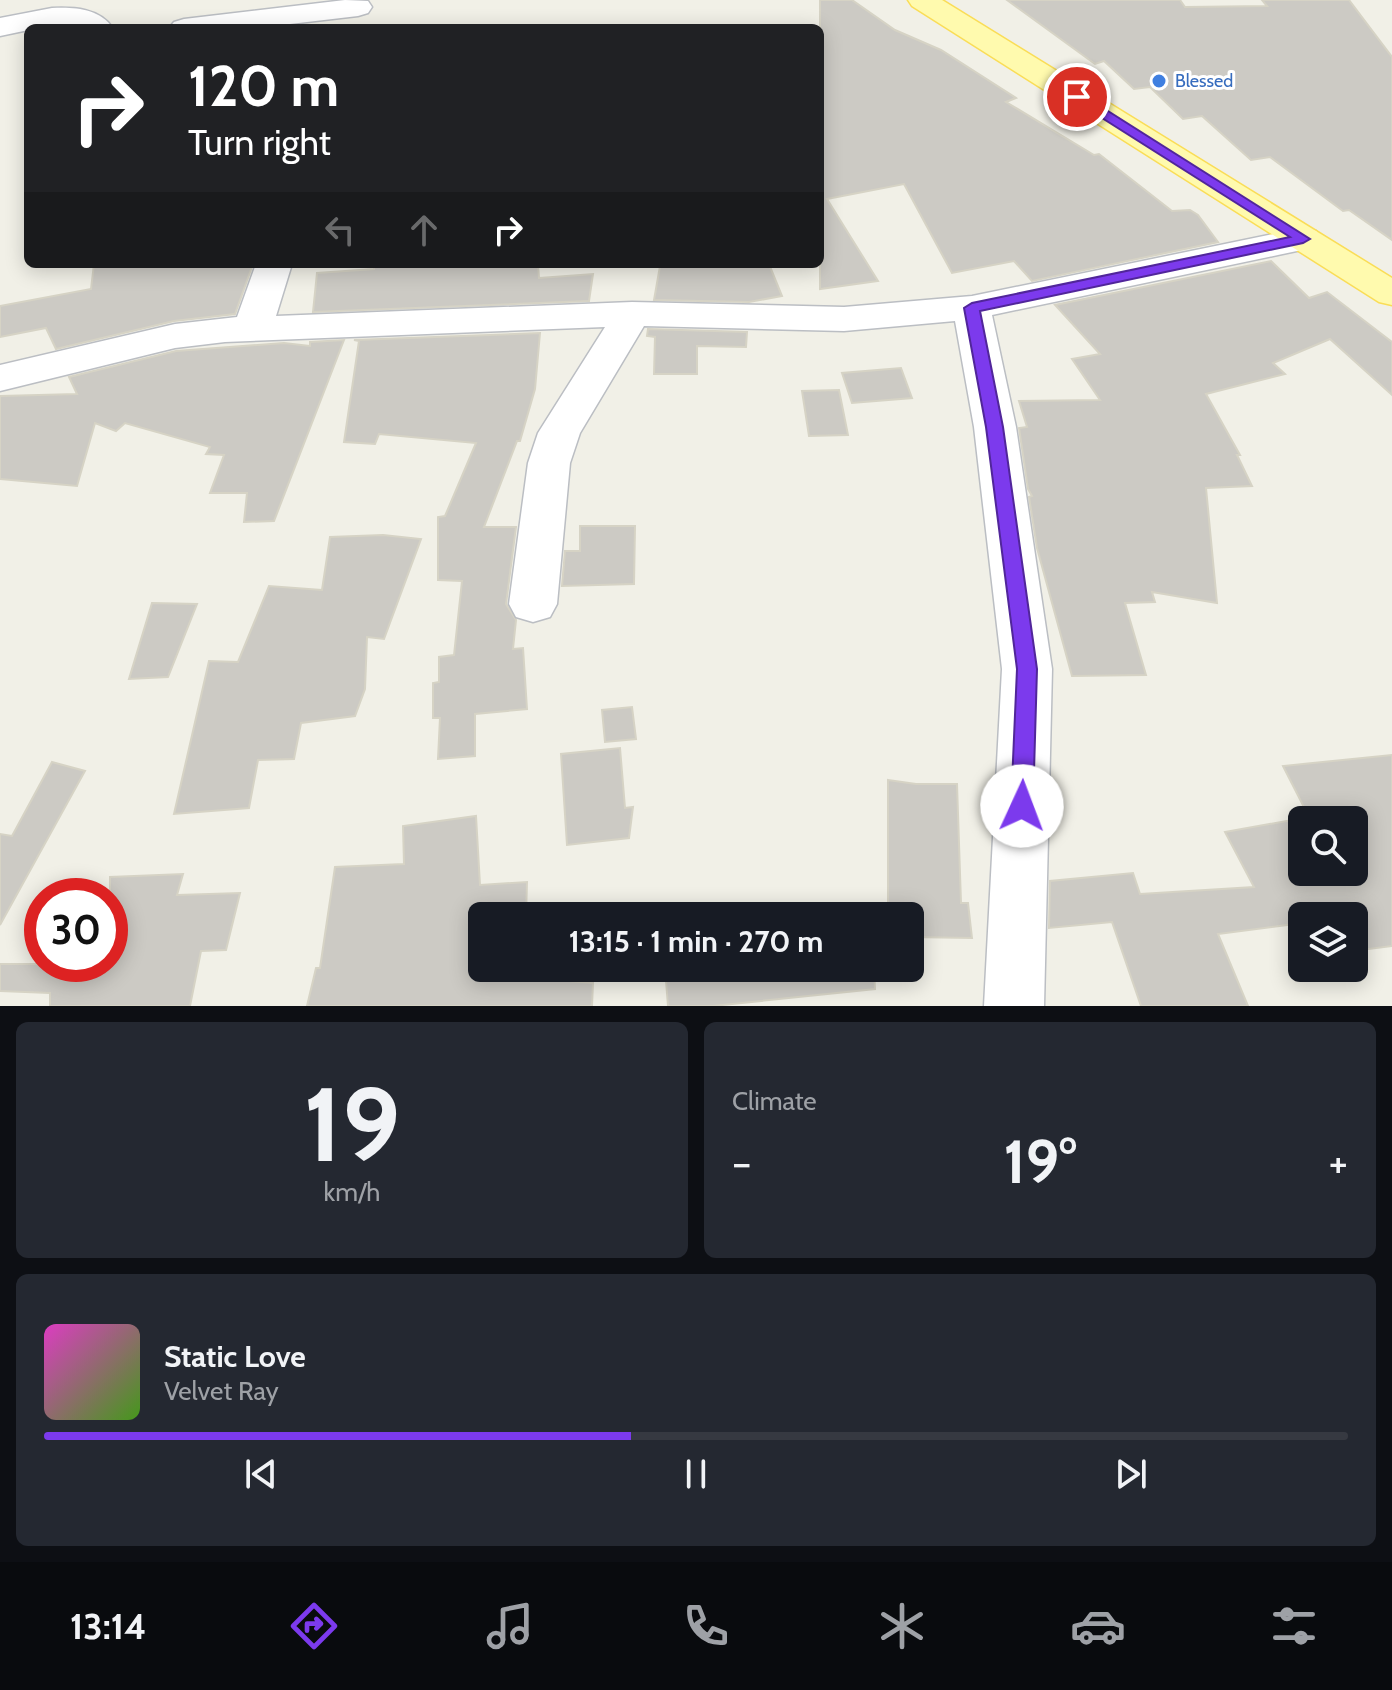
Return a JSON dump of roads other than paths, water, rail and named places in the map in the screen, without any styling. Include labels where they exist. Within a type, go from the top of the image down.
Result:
[{"type":"main road","points":[[922,0],[1392,294]]},
{"type":"street","points":[[228,24],[358,12]]},
{"type":"street","points":[[0,27],[71,16],[91,20],[94,24]]},
{"type":"street","points":[[0,378],[175,336],[252,329],[632,314],[844,319],[972,308],[1303,239]]},
{"type":"street","points":[[252,329],[273,268]]},
{"type":"street","points":[[972,308],[995,427],[1027,669],[1014,1006]]},
{"type":"street","points":[[533,604],[549,463],[559,433],[632,314]]},
{"type":"place","name":"Blessed","points":[[1159,81]]}]
